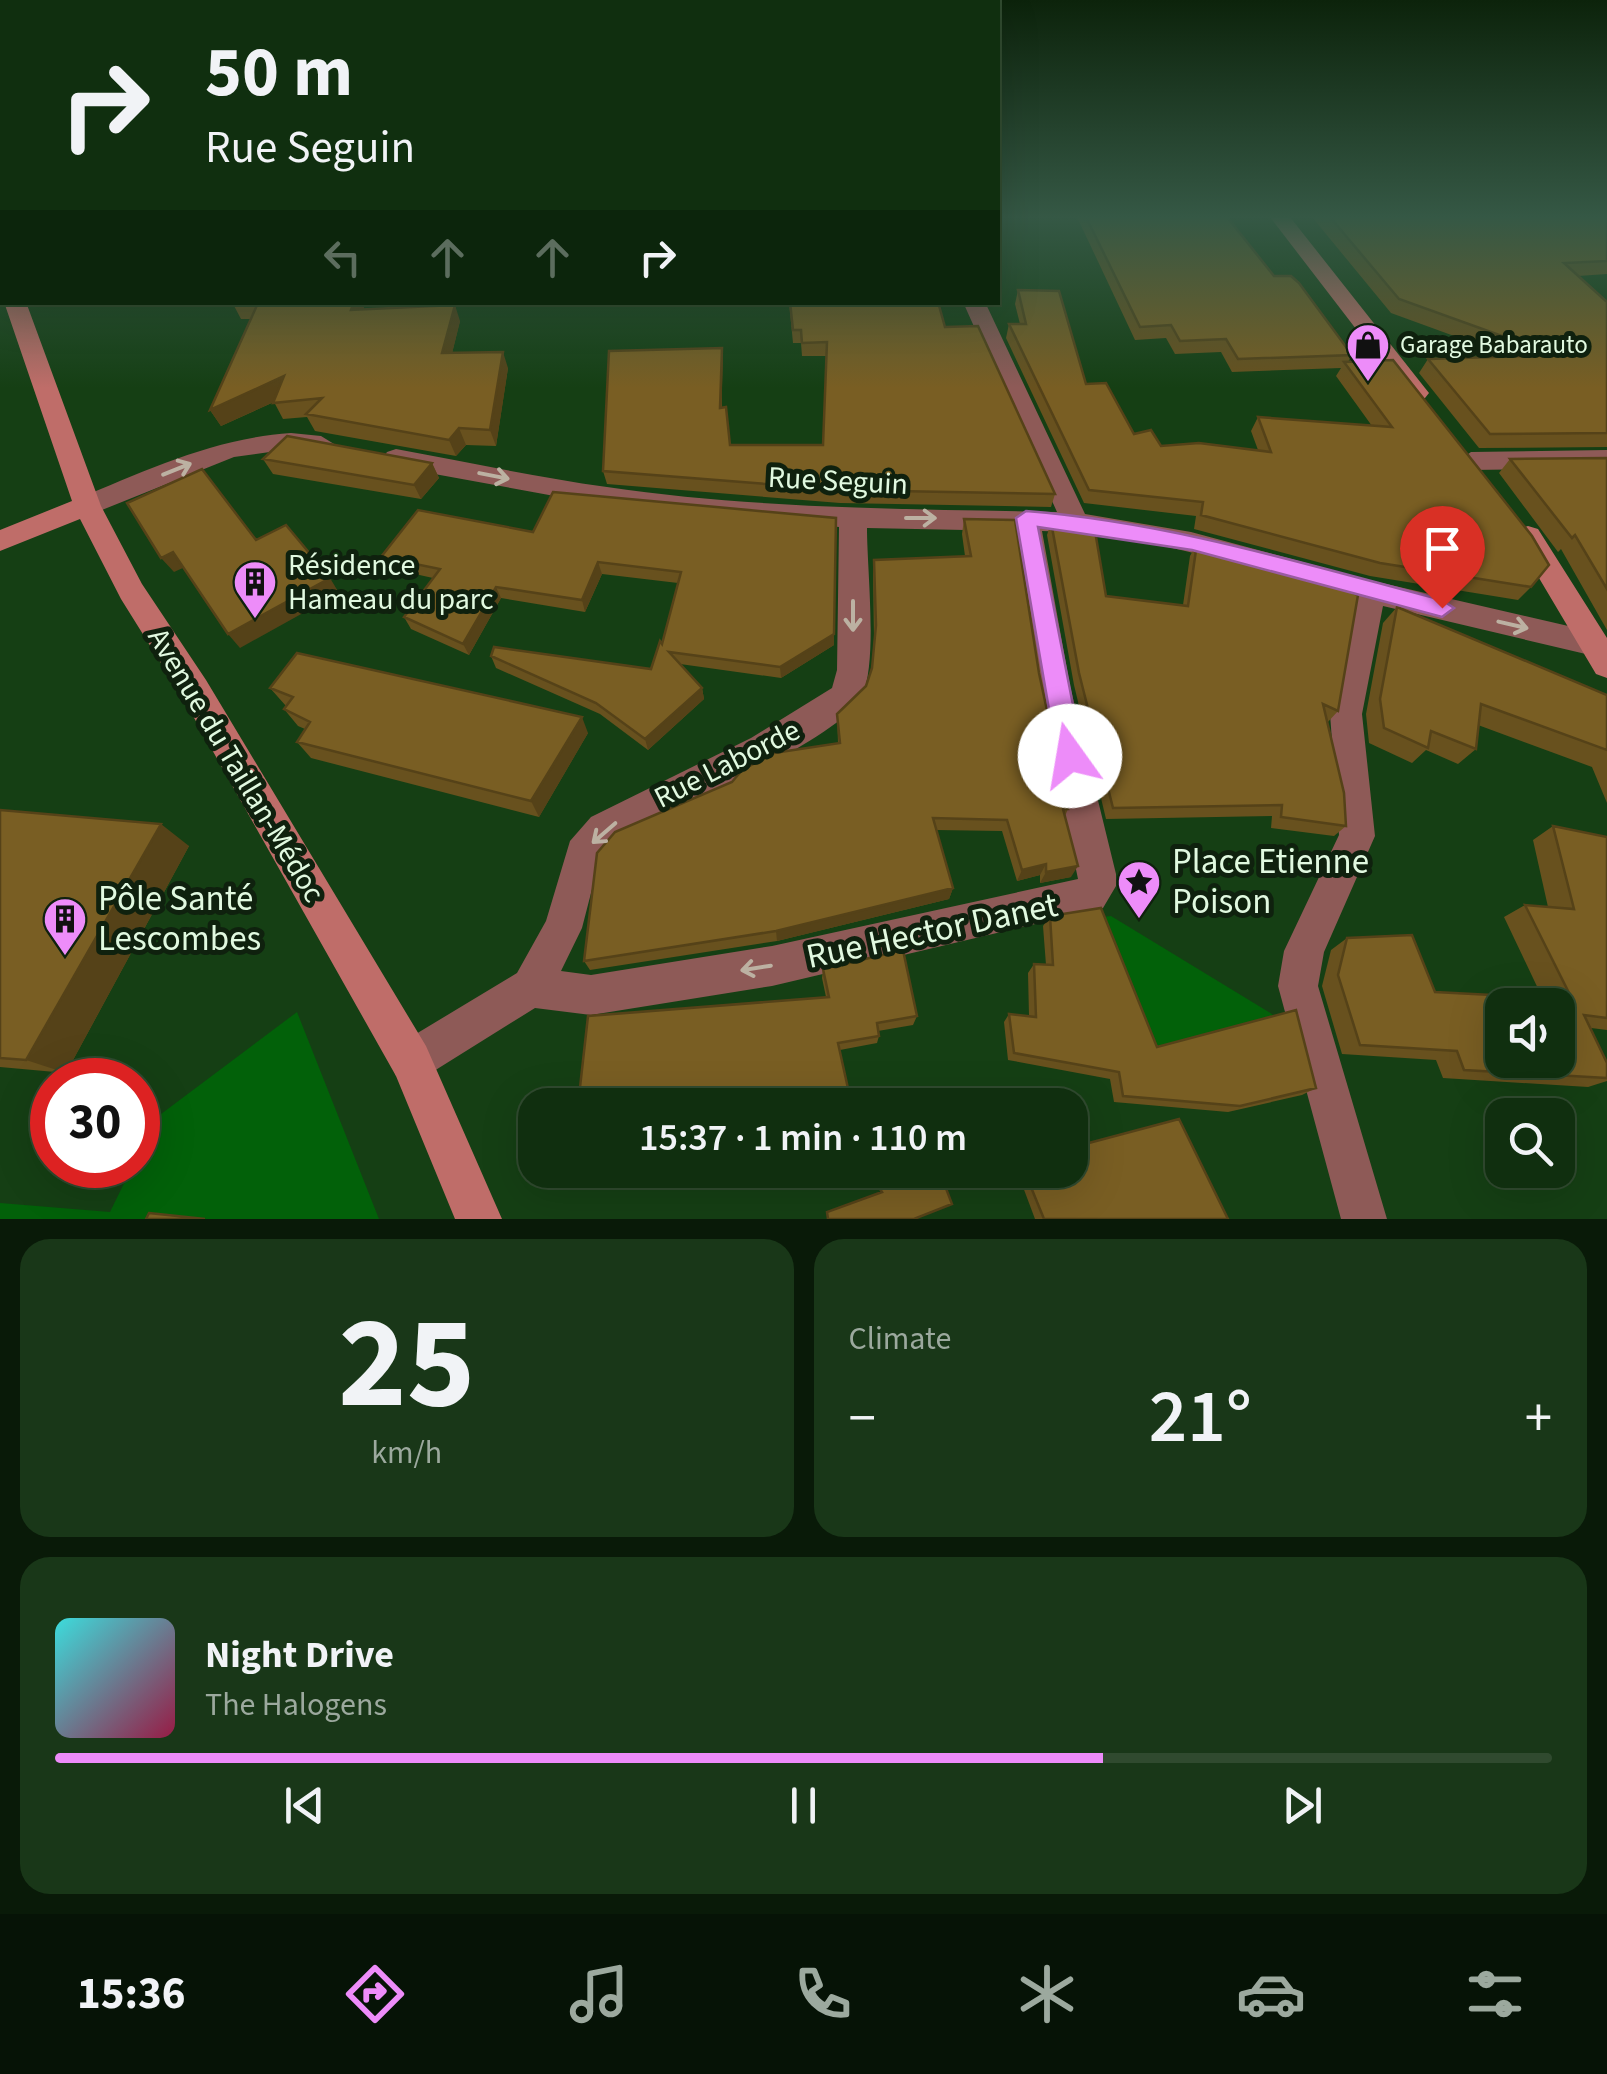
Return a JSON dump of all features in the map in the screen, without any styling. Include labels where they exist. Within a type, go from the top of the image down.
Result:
[{"type":"street","points":[[1324,274],[1435,416]]},
{"type":"street","name":"Avenue du Taillan-Médoc","points":[[17,305],[87,506],[131,591],[195,690],[411,1061],[479,1219]]},
{"type":"street","points":[[975,305],[992,352],[1039,438],[1075,522]]},
{"type":"street","name":"Rue Seguin","points":[[87,506],[247,444],[296,439],[609,497],[853,518],[1026,518],[1075,522],[1192,542],[1599,654]]},
{"type":"street","points":[[1492,488],[1465,454],[1607,459]]},
{"type":"street","points":[[0,541],[87,506]]},
{"type":"street","points":[[1512,515],[1532,541],[1599,654]]},
{"type":"street","name":"Rue Laborde","points":[[531,987],[563,928],[584,853],[604,829],[764,748],[836,706],[847,694],[853,670],[853,518]]},
{"type":"street","name":"Rue Hector Danet","points":[[531,987],[591,996],[772,966],[1090,895],[1097,886],[1097,874],[1054,686],[1026,518]]},
{"type":"street","points":[[1364,1219],[1298,986],[1304,951],[1357,836],[1346,714],[1369,591]]},
{"type":"street","points":[[411,1061],[531,987]]},
{"type":"green space","points":[[1111,916],[1280,1019],[1158,1052],[1093,918]]},
{"type":"green space","points":[[297,1012],[379,1219],[0,1219],[0,1203],[110,1212],[122,1188],[160,1188],[160,1115]]},
{"type":"building","points":[[1114,274],[1291,276],[1352,355],[1238,359],[1226,339],[1180,341],[1171,325],[1140,327]]},
{"type":"building","points":[[1378,274],[1576,274],[1607,302],[1607,433],[1490,434],[1428,359],[1555,355],[1399,299]]},
{"type":"building","points":[[1018,290],[1059,291],[1086,384],[1106,383],[1134,434],[1151,430],[1161,446],[1199,443],[1271,452],[1258,417],[1392,427],[1344,362],[1393,360],[1532,536],[1549,565],[1531,587],[1380,563],[1201,515],[1203,502],[1089,490],[1009,324],[1026,324]]},
{"type":"building","points":[[257,305],[353,305],[351,310],[455,305],[442,353],[503,352],[490,430],[459,428],[449,440],[306,414],[322,398],[273,403],[284,376],[210,410]]},
{"type":"building","points":[[790,305],[939,305],[945,327],[978,326],[1055,494],[841,490],[603,471],[609,351],[722,348],[720,408],[726,407],[730,445],[823,445],[827,342],[802,343],[801,330],[793,330]]},
{"type":"building","points":[[287,436],[432,463],[414,485],[263,459]]},
{"type":"building","points":[[1607,458],[1607,589],[1575,535],[1572,538],[1510,459]]},
{"type":"building","points":[[202,469],[256,540],[286,525],[330,578],[228,634],[173,552],[161,558],[127,503]]},
{"type":"building","points":[[553,492],[836,518],[834,634],[780,667],[669,652],[702,688],[645,739],[596,703],[491,656],[494,647],[651,669],[660,641],[662,644],[681,572],[598,562],[582,600],[496,587],[463,644],[404,617],[440,569],[381,557],[418,510],[533,532]]},
{"type":"building","points":[[964,519],[1015,520],[1039,673],[1068,809],[1063,809],[1078,866],[1046,872],[1046,864],[1022,870],[1007,820],[933,818],[953,888],[776,931],[584,961],[597,853],[615,832],[732,782],[742,770],[774,753],[840,743],[837,714],[866,686],[872,668],[876,625],[874,560],[971,556]]},
{"type":"building","points":[[1051,522],[1094,525],[1106,596],[1188,606],[1197,543],[1299,570],[1358,595],[1338,711],[1323,704],[1344,793],[1346,826],[1281,817],[1282,805],[1113,808],[1079,673]]},
{"type":"building","points":[[1397,607],[1607,695],[1607,750],[1481,704],[1476,749],[1431,731],[1428,748],[1384,728],[1380,699]]},
{"type":"building","points":[[297,653],[582,717],[531,801],[297,742],[310,722],[284,709],[293,697],[270,688]]},
{"type":"building","name":"Pôle Santé Lescombes","points":[[0,810],[161,824],[26,1060],[0,1058]]},
{"type":"building","points":[[1553,826],[1607,837],[1607,1018],[1584,1015],[1607,1063],[1607,1078],[1575,1076],[1575,988],[1566,988],[1525,905],[1574,909]]},
{"type":"building","points":[[1101,908],[1157,1047],[1296,1010],[1316,1088],[1240,1106],[1123,1096],[1119,1072],[1014,1053],[1009,1014],[1036,1017],[1034,964],[1053,965],[1050,916]]},
{"type":"building","points":[[1412,935],[1435,992],[1485,995],[1485,1071],[1464,1070],[1457,1051],[1360,1045],[1338,975],[1347,938]]},
{"type":"building","points":[[903,950],[917,1016],[877,1023],[879,1036],[838,1043],[848,1088],[580,1088],[588,1016],[829,997],[823,969]]},
{"type":"building","points":[[1179,1119],[1228,1219],[1044,1219],[1031,1188],[1088,1188],[1088,1143]]},
{"type":"building","points":[[946,1188],[952,1204],[914,1219],[828,1219],[827,1212],[882,1192],[880,1189]]},
{"type":"building","points":[[149,1213],[205,1219],[146,1219]]},
{"type":"place","name":"Garage Babarauto","points":[[1368,383]]},
{"type":"place","name":"Résidence Hameau du parc","points":[[255,620]]},
{"type":"place","name":"Place Etienne Poison","points":[[1139,920]]},
{"type":"place","name":"Pôle Santé Lescombes","points":[[65,957]]},
{"type":"route","points":[[1070,756],[1054,686],[1026,518],[1075,522],[1192,542],[1442,608]]}]
